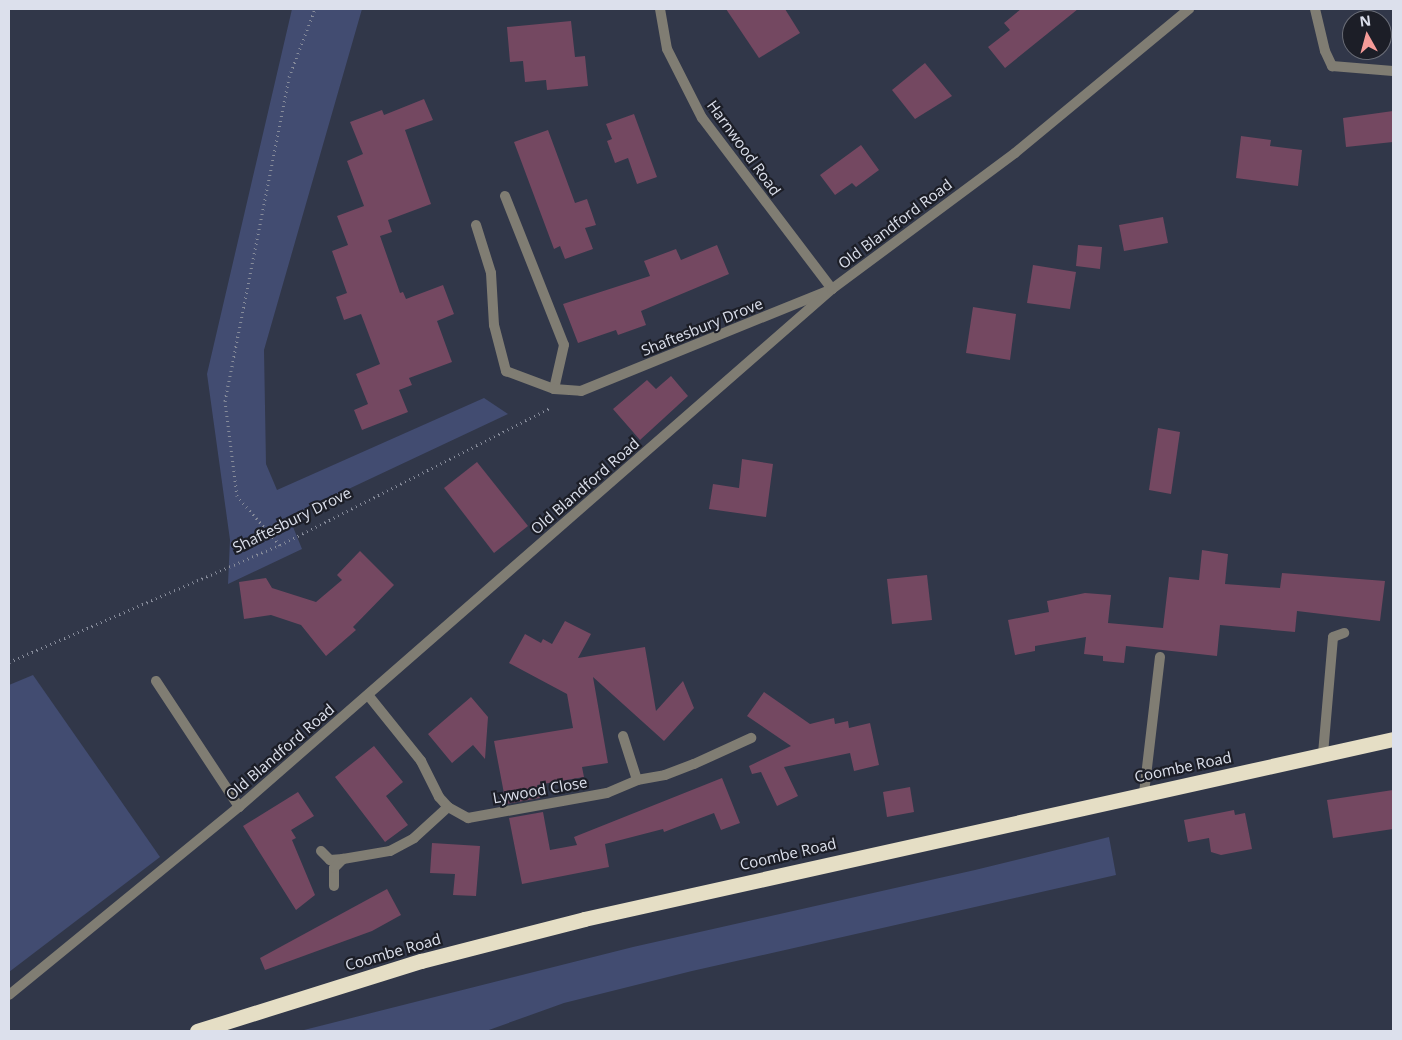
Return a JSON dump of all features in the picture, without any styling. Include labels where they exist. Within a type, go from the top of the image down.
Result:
[{"type":"highway","name":"Coombe Road","points":[[197,1031],[496,940],[1144,793],[1393,739]]},
{"type":"street","name":"Harnwood Road","points":[[660,9],[667,49],[702,118],[832,290]]},
{"type":"street","name":"Old Blandford Road","points":[[9,995],[239,807],[832,290],[1015,153],[1189,9]]},
{"type":"street","points":[[1316,9],[1325,51],[1332,66],[1393,71]]},
{"type":"street","points":[[505,196],[564,345],[554,389]]},
{"type":"street","name":"Shaftesbury Drove","points":[[476,225],[491,273],[494,325],[506,371],[554,389],[582,392],[832,290]]},
{"type":"street","points":[[1323,754],[1332,637],[1344,633]]},
{"type":"street","points":[[1144,793],[1160,657]]},
{"type":"street","points":[[156,681],[239,807]]},
{"type":"street","name":"Lywood Close","points":[[368,695],[421,761],[438,797],[448,807],[468,818],[607,793],[637,780],[666,775],[733,748],[751,738]]},
{"type":"street","points":[[624,736],[637,780]]},
{"type":"street","points":[[321,851],[330,860],[396,848],[414,838],[448,807]]},
{"type":"street","points":[[334,886],[334,868],[343,859]]},
{"type":"path","points":[[280,545],[237,496],[225,401],[289,77],[315,9]]},
{"type":"path","name":"Shaftesbury Drove","points":[[9,662],[280,545],[582,392]]},
{"type":"shaded area","points":[[292,9],[362,9],[264,350],[266,464],[277,490],[484,398],[508,414],[289,517],[302,549],[228,584],[230,540],[207,374]]},
{"type":"shaded area","points":[[33,675],[160,857],[9,972],[9,685]]},
{"type":"shaded area","points":[[1109,837],[1116,875],[692,971],[564,1003],[486,1031],[300,1031],[633,947],[975,870]]},
{"type":"building","points":[[726,9],[785,9],[800,33],[759,58]]},
{"type":"building","points":[[1021,9],[1078,9],[1005,68],[988,47],[1010,30],[1004,23]]},
{"type":"building","points":[[571,21],[575,57],[585,56],[588,86],[547,90],[546,80],[525,82],[523,61],[510,62],[507,27]]},
{"type":"building","points":[[925,63],[952,96],[915,119],[892,90]]},
{"type":"building","points":[[424,99],[433,120],[405,130],[431,204],[388,220],[392,232],[380,236],[400,293],[403,292],[406,299],[443,285],[454,314],[437,321],[452,362],[409,378],[412,385],[399,390],[408,412],[362,430],[354,410],[368,404],[356,374],[380,364],[361,314],[344,320],[336,297],[347,293],[332,251],[348,245],[337,216],[364,206],[347,161],[363,154],[350,122],[382,110],[384,115]]},
{"type":"building","points":[[1393,111],[1393,142],[1346,147],[1343,118]]},
{"type":"building","points":[[634,114],[657,177],[637,184],[628,158],[615,163],[607,141],[612,139],[606,124]]},
{"type":"building","points":[[548,130],[575,203],[587,199],[596,225],[585,228],[593,249],[565,259],[560,246],[554,249],[514,142]]},
{"type":"building","points":[[1241,136],[1271,140],[1270,146],[1302,150],[1298,186],[1236,178]]},
{"type":"building","points":[[861,145],[879,170],[856,187],[852,183],[835,195],[820,175]]},
{"type":"building","points":[[1163,217],[1168,243],[1124,251],[1119,225]]},
{"type":"building","points":[[717,245],[729,274],[641,311],[646,325],[618,335],[616,330],[578,343],[563,304],[650,276],[644,261],[676,249],[681,260]]},
{"type":"building","points":[[1078,245],[1102,247],[1100,269],[1076,266]]},
{"type":"building","points":[[1033,265],[1076,272],[1070,309],[1027,303]]},
{"type":"building","points":[[973,307],[1016,314],[1010,360],[966,353]]},
{"type":"building","points":[[671,376],[688,396],[640,440],[613,409],[647,380],[656,389]]},
{"type":"building","points":[[1158,428],[1180,432],[1171,494],[1149,490]]},
{"type":"building","points":[[742,459],[773,464],[766,517],[709,509],[713,484],[739,488]]},
{"type":"building","points":[[477,462],[528,526],[494,553],[444,488]]},
{"type":"building","points":[[1202,550],[1228,554],[1225,584],[1280,588],[1282,573],[1385,581],[1380,621],[1297,611],[1295,632],[1220,625],[1217,656],[1126,646],[1124,663],[1103,661],[1103,656],[1084,654],[1086,637],[1035,646],[1035,651],[1015,655],[1008,620],[1049,612],[1047,601],[1085,593],[1111,595],[1108,623],[1163,628],[1169,577],[1199,580]]},
{"type":"building","points":[[360,551],[394,585],[353,627],[356,630],[326,656],[301,625],[271,615],[244,619],[239,582],[266,578],[272,588],[316,602],[342,580],[337,575]]},
{"type":"building","points":[[927,575],[932,620],[892,624],[887,579]]},
{"type":"building","points":[[565,621],[591,634],[578,658],[645,647],[656,711],[683,681],[694,708],[664,741],[593,677],[608,763],[582,767],[584,777],[537,785],[540,798],[506,804],[494,741],[573,728],[567,694],[509,663],[525,634],[541,643],[543,639],[552,644]]},
{"type":"building","points":[[764,692],[810,724],[834,718],[835,724],[848,721],[849,728],[870,723],[879,765],[854,771],[850,753],[784,767],[798,796],[777,806],[761,772],[752,774],[749,766],[791,746],[747,716]]},
{"type":"building","points":[[471,697],[488,717],[485,759],[473,745],[452,763],[428,734]]},
{"type":"building","points":[[374,746],[403,782],[386,796],[408,825],[385,842],[335,777]]},
{"type":"building","points":[[722,778],[740,823],[721,830],[714,813],[664,832],[663,829],[605,844],[609,867],[522,884],[509,818],[543,812],[550,850],[577,845],[574,837]]},
{"type":"building","points":[[910,787],[914,812],[887,817],[883,792]]},
{"type":"building","points":[[1393,790],[1393,829],[1333,838],[1327,800]]},
{"type":"building","points":[[298,792],[314,816],[291,830],[296,838],[292,840],[315,895],[296,910],[243,826]]},
{"type":"building","points":[[1234,810],[1235,815],[1245,813],[1252,849],[1221,855],[1211,852],[1209,838],[1188,842],[1184,820]]},
{"type":"building","points":[[432,843],[480,846],[476,896],[453,895],[455,874],[430,873]]},
{"type":"building","points":[[387,889],[401,915],[372,931],[265,970],[260,958]]}]
